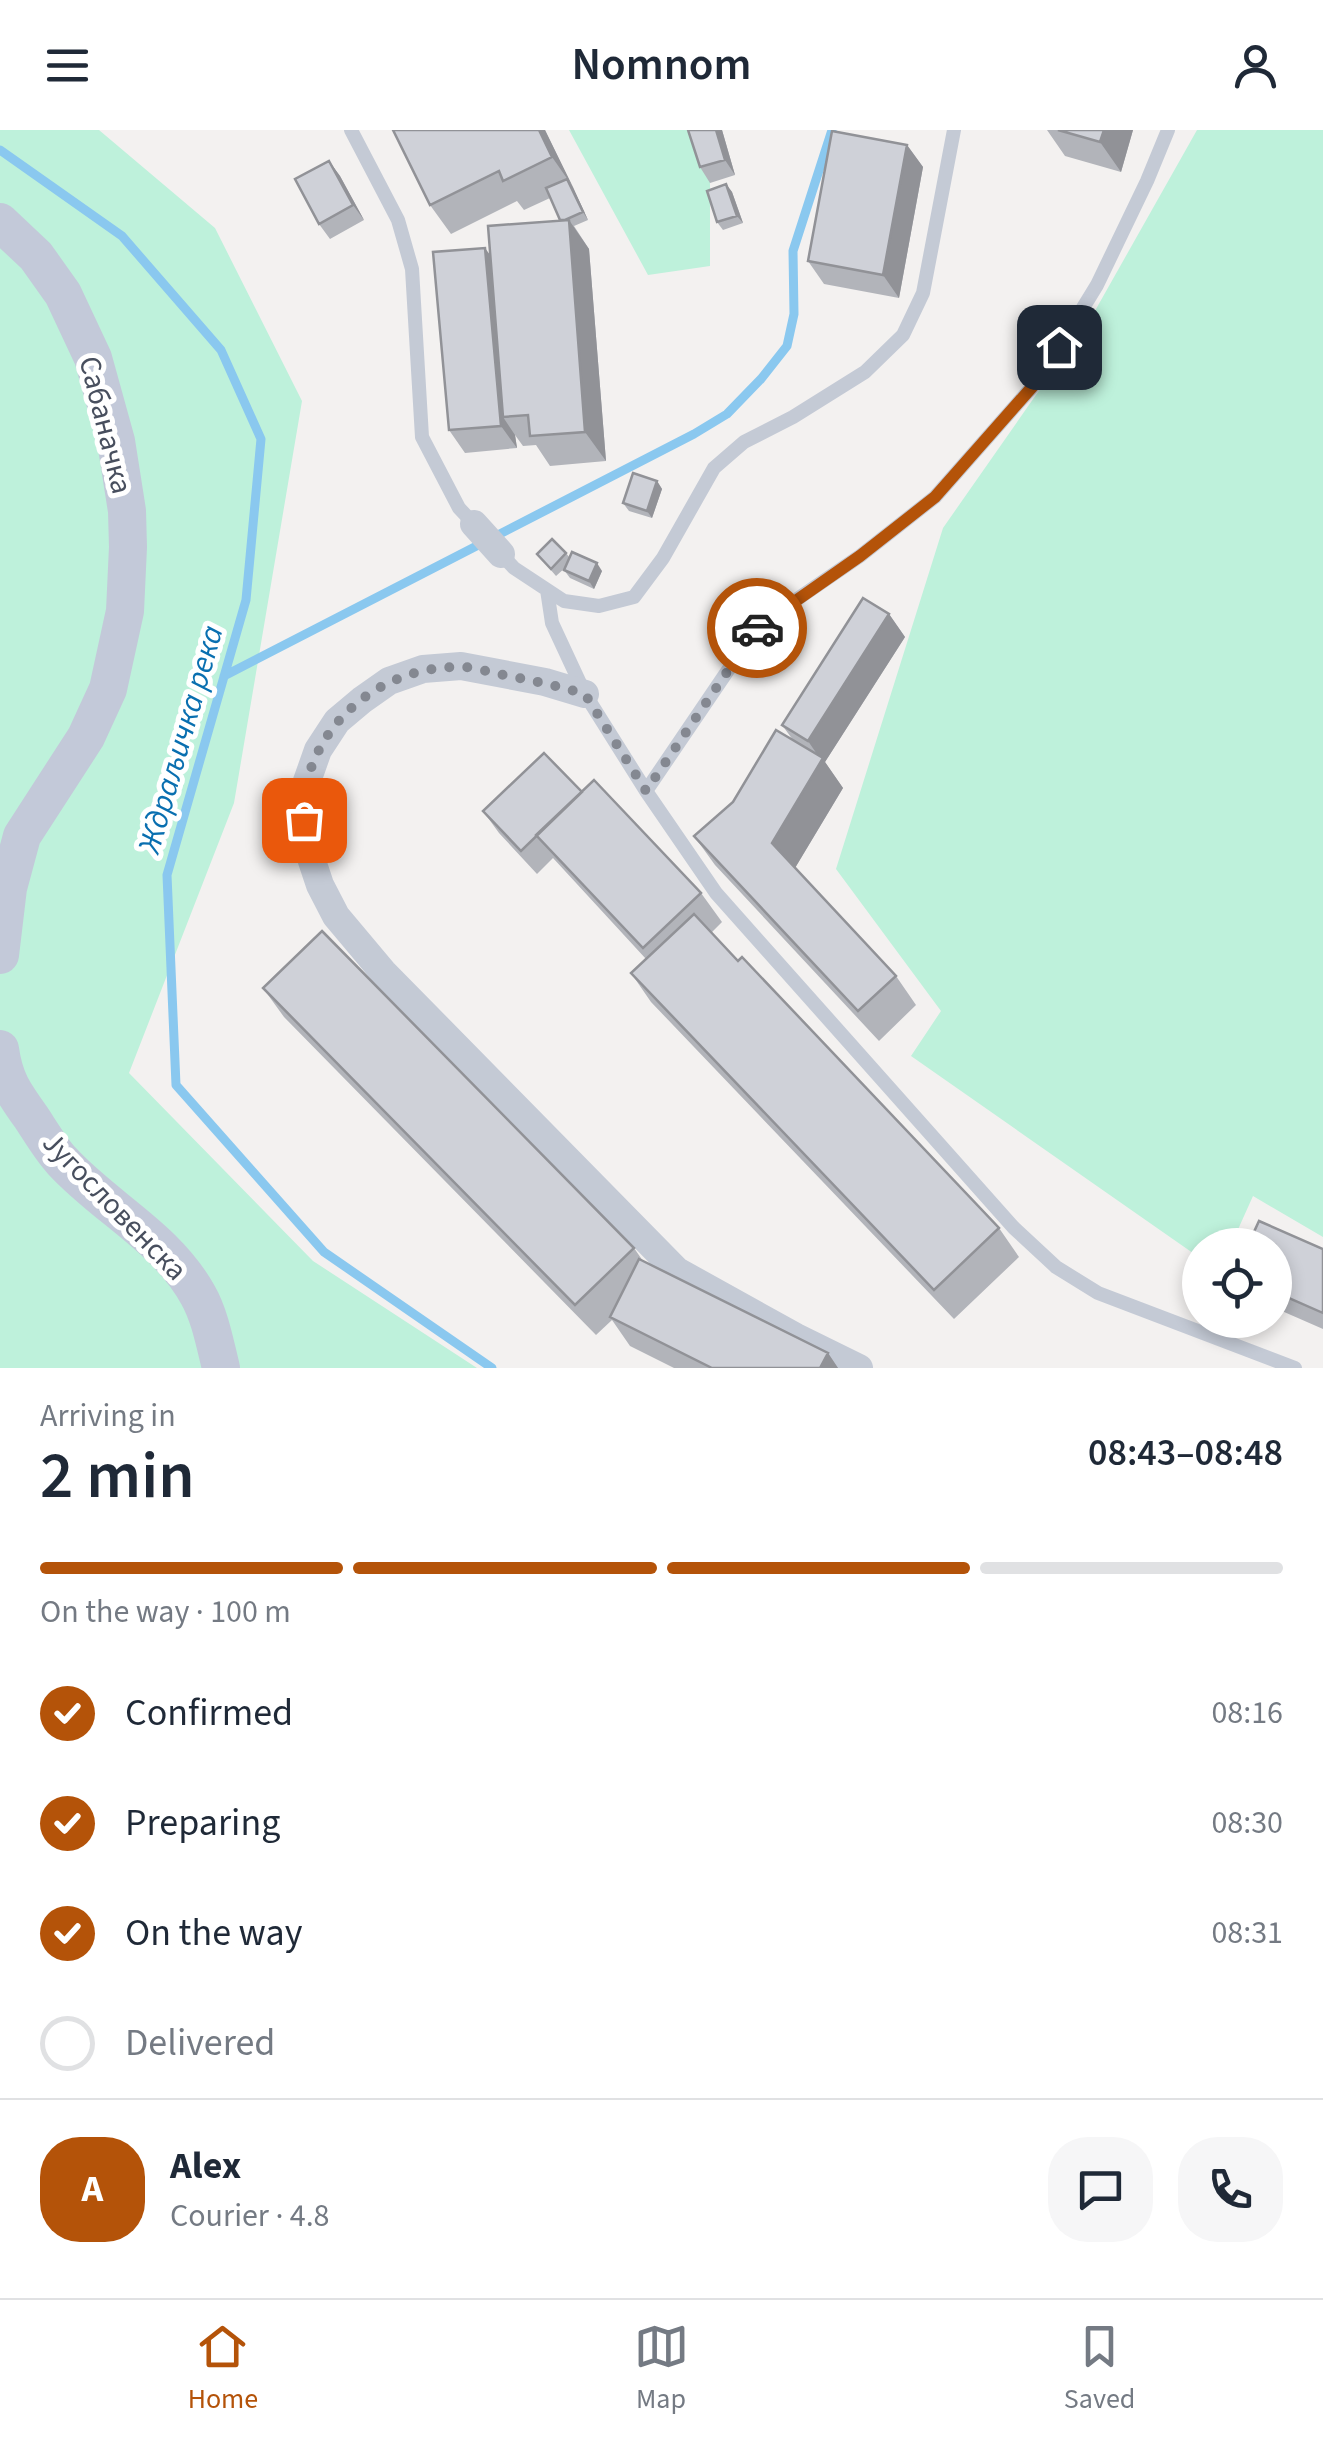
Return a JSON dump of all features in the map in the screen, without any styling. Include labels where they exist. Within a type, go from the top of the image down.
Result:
[{"type":"main road","name":"Сабаначка","points":[[0,222],[36,256],[64,294],[93,358],[116,441],[126,511],[127,578],[125,611],[108,690],[86,737],[22,836],[6,901],[0,955]]},
{"type":"main road","name":"Југословенска","points":[[0,1049],[4,1073],[61,1160],[134,1222],[190,1281],[200,1298],[221,1368]]},
{"type":"street","points":[[474,524],[500,554]]},
{"type":"street","points":[[585,694],[461,666],[423,669],[389,681],[362,700],[337,721],[318,750],[306,784],[304,820],[320,885],[336,916],[383,972],[677,1270],[859,1368]]},
{"type":"lane","points":[[352,130],[398,220],[412,269],[422,437],[459,508],[474,524]]},
{"type":"lane","points":[[500,554],[564,601],[599,606],[634,597],[663,558],[714,468],[744,442],[865,372],[903,336],[924,293],[954,130]]},
{"type":"lane","points":[[646,791],[758,626],[860,556],[935,497],[1040,378],[1097,285],[1168,130]]},
{"type":"lane","points":[[547,590],[552,623],[585,694],[716,893],[1014,1228],[1056,1267],[1098,1293],[1295,1368]]},
{"type":"green space","points":[[0,130],[99,130],[215,228],[302,401],[234,803],[129,1073],[313,1261],[477,1368],[0,1368]]},
{"type":"green space","points":[[569,130],[710,130],[710,266],[648,275]]},
{"type":"green space","points":[[1197,130],[1323,130],[1323,1237],[1253,1196],[1239,1228],[1182,1228],[1182,1245],[911,1056],[941,1011],[836,869],[943,528],[1096,309]]},
{"type":"building","points":[[393,130],[539,130],[552,157],[503,181],[499,171],[430,205]]},
{"type":"building","points":[[688,130],[716,130],[725,160],[700,167]]},
{"type":"building","points":[[1058,130],[1104,130],[1100,142]]},
{"type":"building","points":[[832,131],[907,145],[883,275],[808,261]]},
{"type":"building","points":[[329,161],[353,205],[319,224],[295,179]]},
{"type":"building","points":[[567,179],[583,212],[560,220],[546,188]]},
{"type":"building","points":[[726,184],[737,216],[717,222],[707,191]]},
{"type":"building","points":[[569,220],[585,432],[530,436],[528,415],[503,417],[488,226]]},
{"type":"building","points":[[485,248],[501,426],[449,430],[433,252]]},
{"type":"building","points":[[633,473],[657,481],[647,511],[623,503]]},
{"type":"building","points":[[552,539],[566,553],[551,569],[537,554]]},
{"type":"building","points":[[572,552],[597,563],[589,581],[564,570]]},
{"type":"building","points":[[863,598],[889,614],[808,741],[782,725]]},
{"type":"building","points":[[776,730],[823,758],[772,843],[896,976],[858,1011],[694,836],[733,802]]},
{"type":"building","points":[[544,753],[582,792],[521,851],[483,811]]},
{"type":"building","points":[[594,780],[701,893],[643,948],[536,835]]},
{"type":"building","points":[[694,914],[738,961],[742,957],[999,1228],[934,1290],[631,973]]},
{"type":"building","points":[[322,931],[634,1248],[575,1305],[263,988]]},
{"type":"building","points":[[1259,1221],[1275,1228],[1256,1228]]},
{"type":"building","points":[[1292,1235],[1323,1249],[1323,1313],[1292,1299]]},
{"type":"building","points":[[639,1259],[828,1353],[820,1368],[712,1368],[610,1317]]},
{"type":"waterway","points":[[224,676],[727,414],[787,346],[794,314],[793,251],[832,130]]},
{"type":"waterway","name":"Ждраљичка река","points":[[0,150],[122,236],[221,350],[261,439],[246,600],[167,875],[176,1085],[324,1252],[492,1368]]},
{"type":"way so far","points":[[304,820],[306,784],[318,750],[337,721],[389,681],[423,669],[461,666],[585,694],[646,791],[757,628]]},
{"type":"route","points":[[757,628],[860,556],[935,497],[1040,378],[1059,347]]}]
